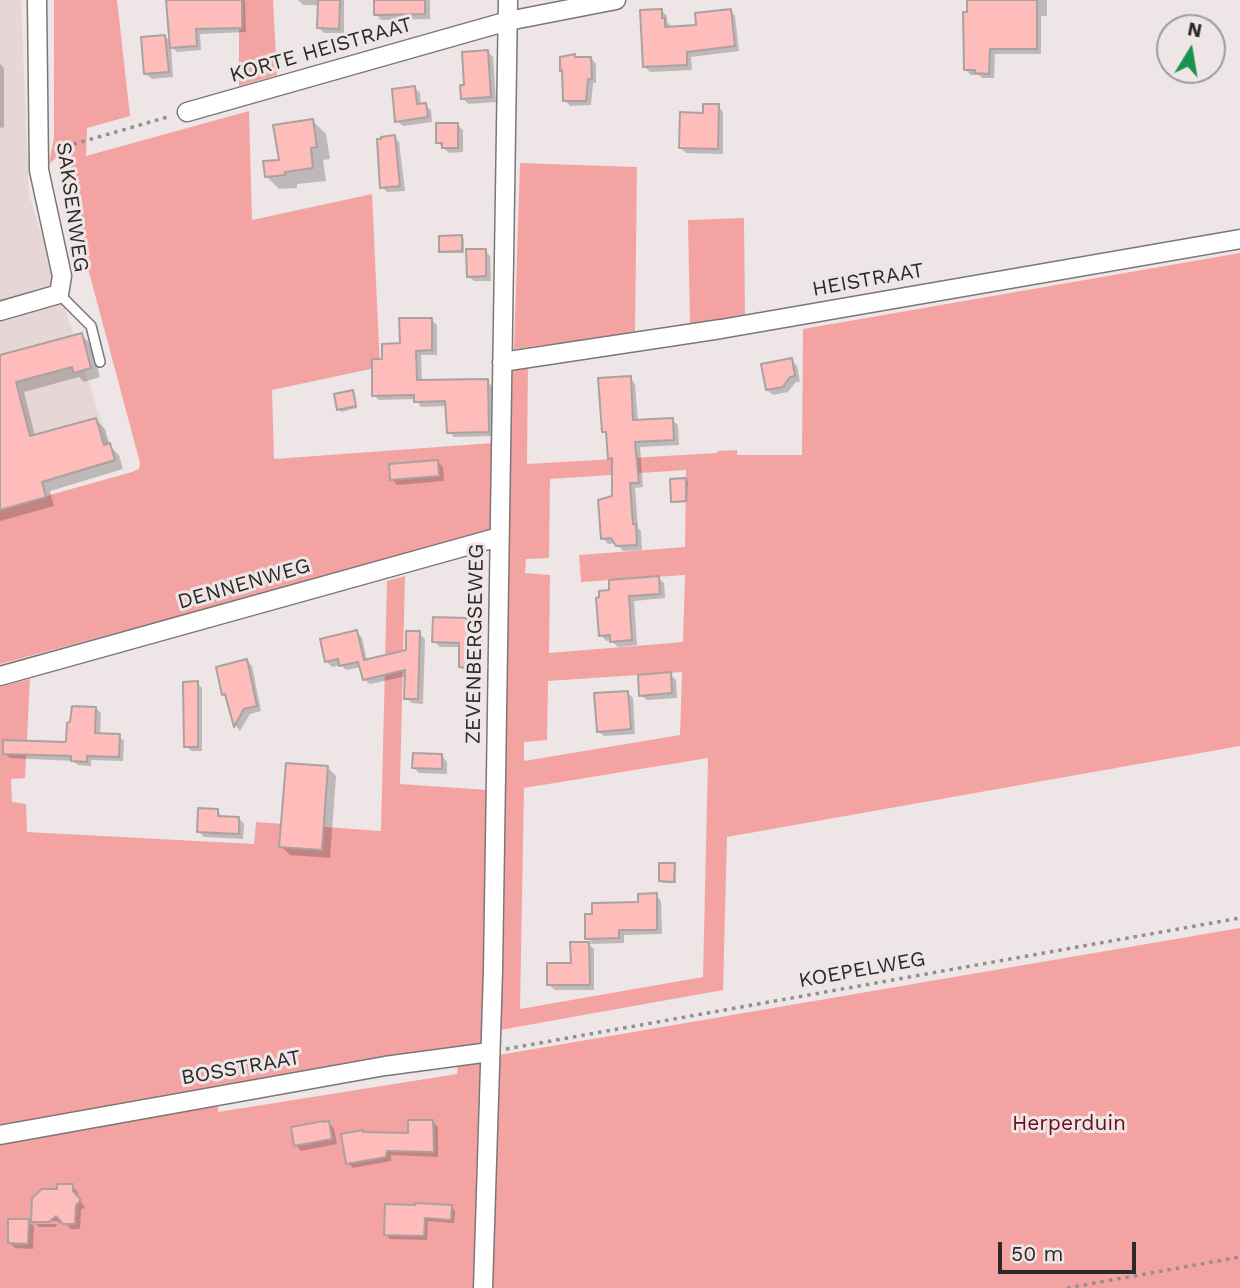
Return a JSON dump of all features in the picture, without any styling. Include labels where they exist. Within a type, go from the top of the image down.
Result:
[{"type":"street","name":"SAKSENWEG","points":[[37,0],[39,170],[62,276],[59,294]]},
{"type":"street","name":"ZEVENBERGSEWEG","points":[[483,1288],[490,1052],[508,0]]},
{"type":"street","name":"KORTE HEISTRAAT","points":[[187,112],[508,21],[616,0]]},
{"type":"street","name":"HEISTRAAT","points":[[502,362],[721,329],[1240,239]]},
{"type":"street","points":[[0,311],[59,294]]},
{"type":"street","name":"DENNENWEG","points":[[0,676],[499,537]]},
{"type":"street","name":"BOSSTRAAT","points":[[0,1135],[385,1066],[490,1052]]},
{"type":"lane","points":[[59,294],[91,326],[100,362]]},
{"type":"path","points":[[55,149],[187,112]]},
{"type":"path","name":"KOEPELWEG","points":[[490,1052],[1240,918]]},
{"type":"path","points":[[1067,1288],[1240,1257]]},
{"type":"shaded area","points":[[0,0],[21,0],[29,195],[114,462],[0,493]]},
{"type":"green space","points":[[54,0],[117,0],[130,116],[87,128],[86,156],[249,111],[252,220],[372,194],[380,367],[272,390],[274,459],[493,443],[492,531],[0,664],[0,509],[132,472],[139,469],[140,463],[58,156],[49,164],[54,137]]},
{"type":"green space","points":[[239,0],[273,0],[277,75],[239,86]]},
{"type":"green space","points":[[520,163],[637,167],[635,333],[514,349]]},
{"type":"green space","points":[[744,218],[745,315],[690,324],[688,220]]},
{"type":"green space","points":[[1240,253],[1240,746],[727,837],[723,990],[500,1030],[511,365],[528,362],[527,464],[737,450],[737,455],[802,455],[803,329]],"holes":[[[686,470],[685,547],[579,555],[581,582],[685,575],[683,642],[549,653],[550,575],[525,573],[526,559],[549,558],[550,479]],[[682,672],[680,735],[524,761],[524,742],[547,740],[548,681]],[[708,758],[703,977],[520,1009],[524,788]]]},
{"type":"green space","points":[[405,576],[400,784],[488,790],[482,1044],[0,1126],[0,687],[30,679],[25,778],[11,779],[12,802],[26,804],[27,832],[254,844],[256,822],[381,831],[387,581]]},
{"type":"green space","name":"Herperduin","points":[[1240,928],[1240,1288],[0,1288],[0,1144],[218,1106],[218,1112],[457,1074],[458,1065],[481,1062],[481,1071],[499,1068],[499,1055]]},
{"type":"building","points":[[166,0],[242,0],[242,28],[196,29],[197,46],[170,48]]},
{"type":"building","points":[[318,0],[340,0],[339,29],[317,28]]},
{"type":"building","points":[[374,0],[425,0],[425,14],[374,15]]},
{"type":"building","points":[[967,0],[1037,0],[1037,49],[990,49],[989,74],[964,70],[963,12],[967,12]]},
{"type":"building","points":[[662,9],[665,27],[696,25],[695,13],[731,9],[735,46],[687,52],[687,65],[643,67],[640,10]]},
{"type":"building","points":[[165,35],[169,72],[144,74],[141,37]]},
{"type":"building","points":[[488,50],[491,97],[461,99],[460,85],[464,85],[462,52]]},
{"type":"building","points":[[575,54],[575,57],[591,57],[592,79],[588,79],[586,101],[563,101],[560,57]]},
{"type":"building","points":[[415,86],[417,104],[426,103],[428,117],[395,122],[392,89]]},
{"type":"building","points":[[703,104],[719,104],[718,149],[679,148],[680,112],[703,113]]},
{"type":"building","points":[[313,119],[317,147],[311,148],[313,168],[265,177],[263,161],[279,160],[273,125]]},
{"type":"building","points":[[436,123],[458,123],[458,148],[442,148],[442,143],[436,143]]},
{"type":"building","points":[[395,135],[400,186],[380,188],[377,139]]},
{"type":"building","points":[[462,235],[462,251],[439,252],[439,236]]},
{"type":"building","points":[[466,249],[486,249],[486,276],[467,277]]},
{"type":"building","points":[[399,318],[432,318],[432,350],[416,351],[417,380],[488,379],[489,432],[447,433],[445,401],[414,402],[414,395],[372,396],[372,359],[382,359],[382,344],[400,343]]},
{"type":"building","points":[[82,333],[91,368],[74,373],[72,367],[16,382],[30,436],[96,418],[104,445],[110,443],[115,460],[42,482],[46,497],[0,510],[0,355]]},
{"type":"building","points":[[792,358],[795,376],[790,377],[783,387],[766,390],[761,364]]},
{"type":"building","points":[[631,376],[633,420],[673,418],[674,440],[635,442],[639,483],[630,483],[637,545],[616,546],[611,538],[601,539],[598,500],[612,496],[612,458],[608,459],[606,432],[602,432],[598,378]]},
{"type":"building","points":[[353,390],[356,406],[337,410],[334,394]]},
{"type":"building","points":[[438,460],[439,476],[390,480],[389,464]]},
{"type":"building","points":[[686,478],[686,501],[671,502],[670,479]]},
{"type":"building","points":[[659,576],[660,594],[629,596],[632,640],[610,642],[610,635],[599,636],[596,598],[599,597],[599,591],[609,590],[609,580]]},
{"type":"building","points":[[433,617],[478,621],[474,668],[459,667],[459,643],[432,642]]},
{"type":"building","points":[[357,630],[364,660],[406,650],[406,631],[420,631],[418,699],[404,699],[405,670],[363,680],[358,662],[339,666],[338,659],[325,662],[320,639]]},
{"type":"building","points":[[247,659],[257,706],[244,709],[234,727],[225,694],[222,695],[216,667]]},
{"type":"building","points":[[671,672],[672,693],[639,696],[638,675]]},
{"type":"building","points":[[198,681],[198,747],[184,747],[183,682]]},
{"type":"building","points":[[628,691],[631,729],[597,732],[594,693]]},
{"type":"building","points":[[72,706],[96,707],[95,733],[120,734],[119,757],[87,756],[87,762],[71,761],[71,756],[3,754],[3,740],[66,742],[67,723],[70,722]]},
{"type":"building","points":[[413,753],[442,754],[442,769],[412,768]]},
{"type":"building","points":[[286,763],[328,766],[322,850],[279,847]]},
{"type":"building","points":[[198,808],[218,809],[218,816],[239,817],[239,834],[197,832]]},
{"type":"building","points":[[659,863],[675,863],[674,882],[659,881]]},
{"type":"building","points":[[657,893],[657,930],[619,930],[619,938],[585,939],[585,914],[592,914],[592,903],[638,902],[638,894]]},
{"type":"building","points":[[570,942],[589,942],[590,985],[547,985],[547,963],[571,963]]},
{"type":"building","points":[[408,1120],[433,1120],[434,1152],[387,1151],[386,1157],[346,1164],[341,1134],[363,1130],[408,1133]]},
{"type":"building","points":[[329,1121],[332,1139],[294,1146],[291,1127]]},
{"type":"building","points":[[57,1184],[73,1184],[73,1191],[81,1200],[76,1205],[75,1224],[63,1224],[56,1216],[49,1222],[31,1222],[32,1198],[42,1189],[57,1189]]},
{"type":"building","points":[[385,1204],[452,1205],[451,1220],[425,1218],[424,1236],[384,1235]]},
{"type":"building","points":[[8,1219],[29,1219],[28,1244],[8,1243]]}]
